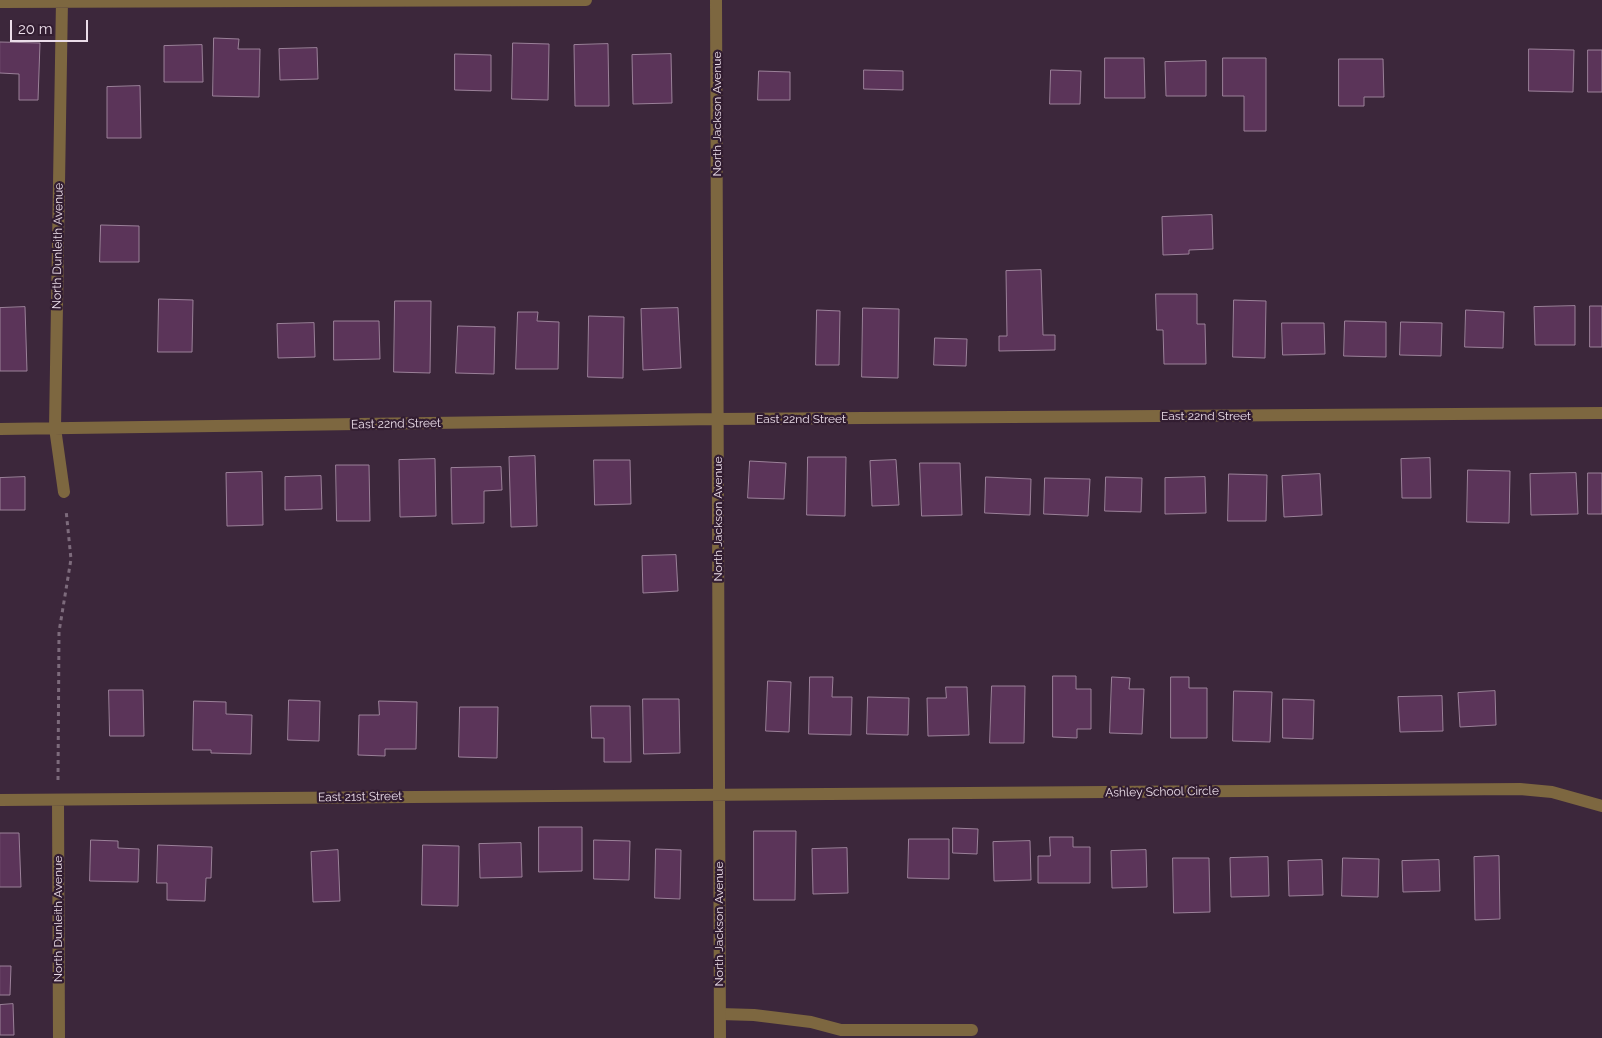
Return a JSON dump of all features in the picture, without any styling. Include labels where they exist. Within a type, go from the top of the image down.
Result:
[{"type":"street","points":[[0,2],[586,0]]},
{"type":"street","name":"North Jackson Avenue","points":[[716,0],[720,1038]]},
{"type":"street","name":"North Dunleith Avenue","points":[[62,1],[55,428],[64,492]]},
{"type":"street","name":"East 22nd Street","points":[[0,429],[717,419],[1602,413]]},
{"type":"street","name":"Ashley School Circle","points":[[719,796],[1520,788],[1552,792],[1583,799],[1602,806]]},
{"type":"street","name":"East 21st Street","points":[[0,800],[719,796]]},
{"type":"street","name":"North Dunleith Avenue","points":[[58,801],[59,1038]]},
{"type":"street","points":[[720,1014],[763,1016],[811,1022],[841,1030],[972,1030]]},
{"type":"path","points":[[58,801],[59,632],[71,560],[64,492]]},
{"type":"building","points":[[214,38],[239,39],[238,49],[260,49],[259,97],[213,96]]},
{"type":"building","points":[[0,42],[40,43],[38,100],[19,100],[19,74],[0,73]]},
{"type":"building","points":[[513,43],[549,44],[548,100],[512,99]]},
{"type":"building","points":[[608,44],[609,106],[575,106],[574,45]]},
{"type":"building","points":[[202,45],[203,82],[164,82],[164,46]]},
{"type":"building","points":[[317,48],[318,79],[280,80],[279,49]]},
{"type":"building","points":[[1529,49],[1574,50],[1573,92],[1529,91]]},
{"type":"building","points":[[1588,50],[1602,50],[1602,92],[1588,92]]},
{"type":"building","points":[[455,54],[491,55],[491,91],[455,90]]},
{"type":"building","points":[[671,54],[672,103],[633,104],[632,55]]},
{"type":"building","points":[[1105,58],[1144,58],[1145,98],[1105,98]]},
{"type":"building","points":[[1223,58],[1266,58],[1266,131],[1244,131],[1244,96],[1223,96]]},
{"type":"building","points":[[1339,59],[1383,59],[1384,97],[1364,97],[1364,106],[1339,106]]},
{"type":"building","points":[[1206,61],[1206,96],[1166,96],[1165,62]]},
{"type":"building","points":[[864,70],[903,71],[903,90],[864,89]]},
{"type":"building","points":[[1051,70],[1081,71],[1080,104],[1050,104]]},
{"type":"building","points":[[759,71],[790,72],[790,100],[758,100]]},
{"type":"building","points":[[140,86],[141,138],[107,138],[107,87]]},
{"type":"building","points":[[1212,215],[1213,249],[1189,250],[1189,254],[1163,255],[1162,217]]},
{"type":"building","points":[[101,225],[139,226],[139,262],[100,262]]},
{"type":"building","points":[[1041,270],[1043,335],[1055,335],[1055,350],[999,351],[999,336],[1007,336],[1006,271]]},
{"type":"building","points":[[1156,294],[1197,294],[1197,324],[1205,324],[1206,364],[1164,364],[1163,330],[1157,330]]},
{"type":"building","points":[[159,299],[193,300],[192,352],[158,352]]},
{"type":"building","points":[[1234,300],[1266,301],[1265,358],[1233,357]]},
{"type":"building","points":[[395,301],[431,301],[430,373],[394,372]]},
{"type":"building","points":[[1575,306],[1575,345],[1535,345],[1534,307]]},
{"type":"building","points":[[1590,306],[1602,306],[1602,347],[1590,347]]},
{"type":"building","points":[[25,307],[27,371],[0,371],[0,308]]},
{"type":"building","points":[[678,308],[681,368],[643,370],[641,309]]},
{"type":"building","points":[[863,308],[899,309],[898,378],[862,377]]},
{"type":"building","points":[[817,310],[840,311],[839,365],[816,365]]},
{"type":"building","points":[[1466,310],[1504,312],[1503,348],[1465,347]]},
{"type":"building","points":[[518,312],[538,312],[537,321],[559,322],[558,369],[516,369]]},
{"type":"building","points":[[589,316],[624,317],[623,378],[588,377]]},
{"type":"building","points":[[334,321],[379,321],[380,359],[334,360]]},
{"type":"building","points":[[1345,321],[1386,322],[1386,357],[1344,356]]},
{"type":"building","points":[[1401,322],[1442,323],[1441,356],[1400,355]]},
{"type":"building","points":[[314,323],[315,357],[278,358],[277,324]]},
{"type":"building","points":[[1282,323],[1324,323],[1325,354],[1283,355]]},
{"type":"building","points":[[458,326],[495,327],[494,374],[456,373]]},
{"type":"building","points":[[935,338],[967,339],[966,366],[934,365]]},
{"type":"building","points":[[535,456],[537,526],[511,527],[509,457]]},
{"type":"building","points":[[808,457],[846,457],[845,516],[807,515]]},
{"type":"building","points":[[1430,458],[1431,498],[1402,498],[1401,459]]},
{"type":"building","points":[[435,459],[436,516],[400,517],[399,460]]},
{"type":"building","points":[[594,460],[630,460],[631,504],[595,505]]},
{"type":"building","points":[[896,460],[899,505],[872,506],[870,461]]},
{"type":"building","points":[[750,461],[786,463],[784,499],[748,498]]},
{"type":"building","points":[[920,463],[960,463],[962,515],[922,516]]},
{"type":"building","points":[[336,465],[369,465],[370,521],[337,521]]},
{"type":"building","points":[[501,467],[502,490],[484,491],[484,523],[452,524],[451,468]]},
{"type":"building","points":[[1468,470],[1510,471],[1509,523],[1467,522]]},
{"type":"building","points":[[262,472],[263,525],[227,526],[226,473]]},
{"type":"building","points":[[1576,473],[1578,514],[1531,515],[1530,474]]},
{"type":"building","points":[[1588,473],[1602,473],[1602,514],[1588,514]]},
{"type":"building","points":[[1229,474],[1267,475],[1266,521],[1228,521]]},
{"type":"building","points":[[1320,474],[1322,515],[1284,517],[1282,476]]},
{"type":"building","points":[[321,476],[322,509],[285,510],[285,477]]},
{"type":"building","points":[[25,477],[25,510],[0,510],[0,478]]},
{"type":"building","points":[[986,477],[1031,479],[1030,515],[985,513]]},
{"type":"building","points":[[1106,477],[1142,478],[1141,512],[1105,511]]},
{"type":"building","points":[[1205,477],[1206,513],[1165,514],[1165,478]]},
{"type":"building","points":[[1045,478],[1090,479],[1088,516],[1044,514]]},
{"type":"building","points":[[676,555],[678,591],[643,593],[642,556]]},
{"type":"building","points":[[1053,676],[1076,676],[1076,689],[1091,689],[1091,729],[1077,729],[1077,738],[1053,737]]},
{"type":"building","points":[[810,677],[833,677],[832,697],[852,697],[851,735],[809,734]]},
{"type":"building","points":[[1112,677],[1130,678],[1129,689],[1144,689],[1142,734],[1110,733]]},
{"type":"building","points":[[1171,677],[1189,677],[1189,688],[1207,688],[1207,738],[1171,738]]},
{"type":"building","points":[[768,681],[791,682],[789,732],[766,731]]},
{"type":"building","points":[[992,686],[1025,686],[1024,743],[990,743]]},
{"type":"building","points":[[946,687],[967,687],[969,735],[928,736],[927,698],[946,698]]},
{"type":"building","points":[[109,690],[143,690],[144,736],[110,736]]},
{"type":"building","points":[[1234,691],[1272,692],[1270,742],[1233,741]]},
{"type":"building","points":[[1495,691],[1496,725],[1460,727],[1458,693]]},
{"type":"building","points":[[1442,696],[1443,731],[1400,732],[1398,697]]},
{"type":"building","points":[[868,697],[909,698],[908,735],[867,734]]},
{"type":"building","points":[[643,699],[679,699],[680,753],[644,754]]},
{"type":"building","points":[[1283,699],[1314,700],[1313,739],[1283,738]]},
{"type":"building","points":[[289,700],[320,701],[319,741],[288,740]]},
{"type":"building","points":[[194,701],[226,702],[226,714],[252,715],[251,754],[211,753],[211,750],[193,750]]},
{"type":"building","points":[[379,701],[417,702],[416,749],[385,749],[385,756],[358,755],[359,715],[379,715]]},
{"type":"building","points":[[591,706],[630,706],[631,762],[604,762],[604,738],[592,738]]},
{"type":"building","points":[[460,707],[498,707],[497,758],[459,757]]},
{"type":"building","points":[[539,827],[582,827],[582,871],[539,872]]},
{"type":"building","points":[[953,828],[978,829],[977,854],[953,853]]},
{"type":"building","points":[[754,831],[796,831],[795,900],[754,900]]},
{"type":"building","points":[[0,833],[19,833],[21,887],[0,887]]},
{"type":"building","points":[[1050,837],[1073,837],[1073,847],[1090,847],[1090,883],[1038,883],[1038,856],[1050,856]]},
{"type":"building","points":[[909,839],[949,839],[949,879],[908,878]]},
{"type":"building","points":[[91,840],[118,841],[118,848],[139,849],[138,882],[90,881]]},
{"type":"building","points":[[594,840],[630,841],[629,880],[594,879]]},
{"type":"building","points":[[1030,841],[1031,880],[994,881],[993,842]]},
{"type":"building","points":[[521,843],[522,877],[480,878],[479,844]]},
{"type":"building","points":[[158,845],[212,847],[211,878],[206,878],[205,901],[167,900],[167,883],[157,883]]},
{"type":"building","points":[[423,845],[459,846],[458,906],[422,905]]},
{"type":"building","points":[[847,848],[848,893],[813,894],[812,849]]},
{"type":"building","points":[[656,849],[681,850],[680,899],[655,898]]},
{"type":"building","points":[[338,850],[340,901],[313,902],[311,852]]},
{"type":"building","points":[[1146,850],[1147,887],[1112,888],[1111,851]]},
{"type":"building","points":[[1499,856],[1500,919],[1475,920],[1474,857]]},
{"type":"building","points":[[1268,857],[1269,896],[1231,897],[1230,858]]},
{"type":"building","points":[[1173,858],[1209,858],[1210,912],[1174,913]]},
{"type":"building","points":[[1343,858],[1379,859],[1378,897],[1342,896]]},
{"type":"building","points":[[1322,860],[1323,895],[1289,896],[1288,861]]},
{"type":"building","points":[[1439,860],[1440,891],[1403,892],[1402,861]]},
{"type":"building","points":[[0,966],[11,966],[10,995],[0,995]]},
{"type":"building","points":[[13,1004],[14,1035],[0,1035],[0,1005]]}]
